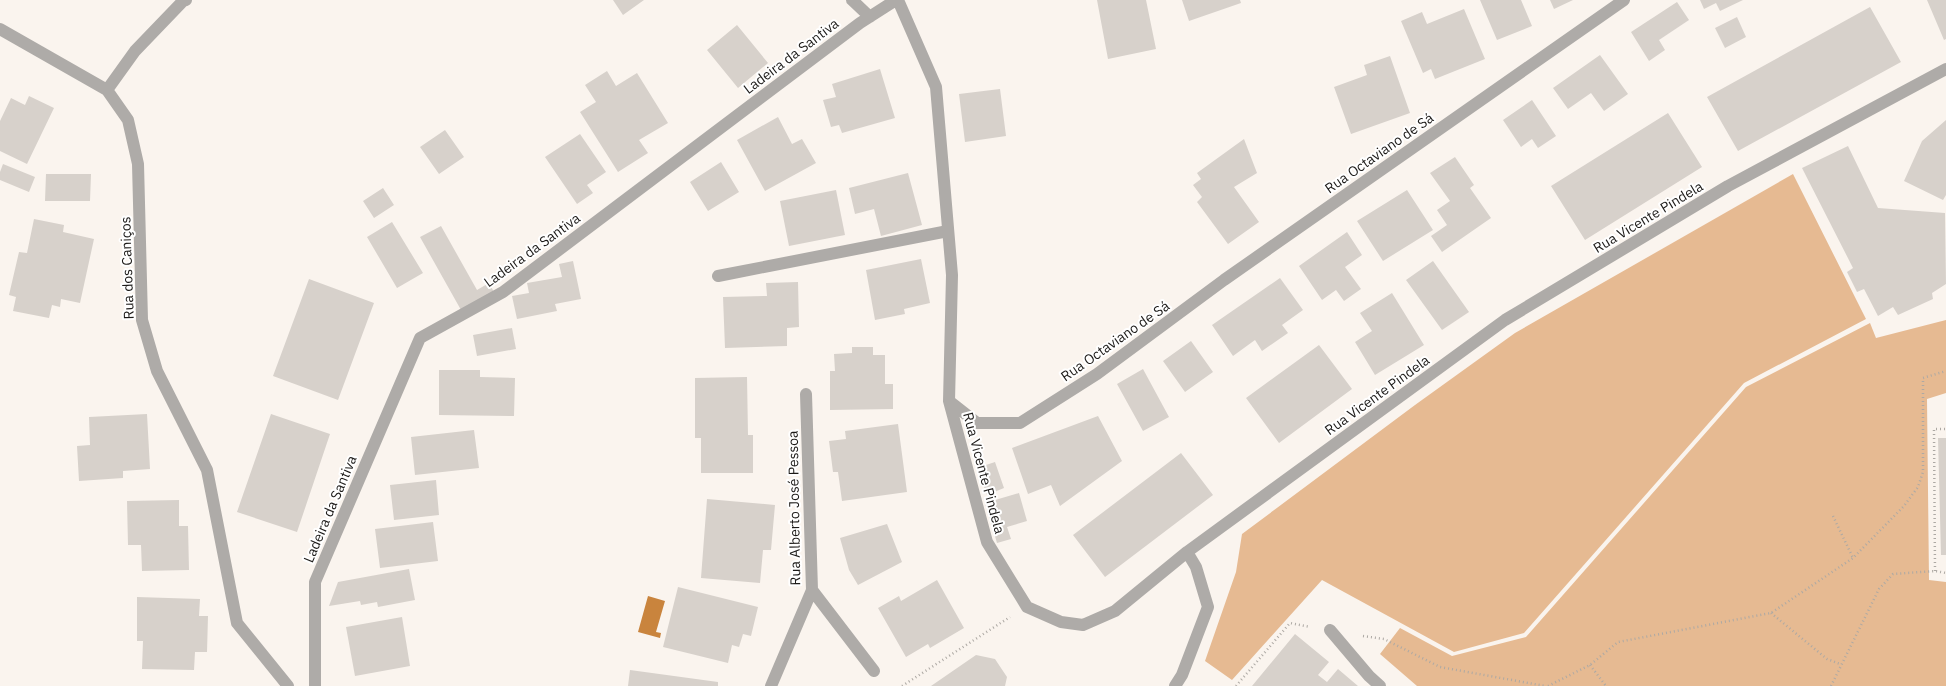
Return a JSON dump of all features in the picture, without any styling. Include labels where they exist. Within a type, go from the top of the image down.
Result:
[{"type":"street","points":[[107,90],[135,51],[182,1],[186,0]]},
{"type":"street","points":[[852,0],[870,17]]},
{"type":"street","points":[[897,0],[936,87],[952,275],[949,401]]},
{"type":"street","name":"Ladeira da Santiva","points":[[315,686],[315,582],[420,338],[503,292],[870,17],[897,0]]},
{"type":"street","name":"Rua Octaviano de Sá","points":[[949,401],[977,423],[1020,423],[1097,374],[1230,276],[1624,0]]},
{"type":"street","name":"Rua dos Caniços","points":[[0,29],[107,90],[128,120],[138,164],[142,320],[157,371],[207,470],[237,623],[288,686]]},
{"type":"street","name":"Rua Vicente Pindela","points":[[949,401],[987,542],[1027,606],[1061,622],[1083,625],[1115,611],[1188,552],[1505,320],[1728,186],[1946,69]]},
{"type":"street","points":[[718,276],[948,231]]},
{"type":"street","name":"Rua Alberto José Pessoa","points":[[771,686],[812,590],[806,394]]},
{"type":"street","points":[[1175,686],[1182,675],[1208,607],[1196,567],[1188,552]]},
{"type":"street","points":[[812,590],[874,671]]},
{"type":"street","points":[[1330,630],[1369,676],[1380,686]]},
{"type":"path","points":[[1330,630],[1384,639],[1440,667],[1547,686],[1590,665],[1618,642],[1771,613],[1853,558],[1904,506],[1918,487],[1923,472],[1923,378],[1946,371]]},
{"type":"path","points":[[1935,572],[1934,429],[1946,429]]},
{"type":"path","points":[[1833,516],[1853,558]]},
{"type":"path","points":[[1830,686],[1879,589],[1893,574],[1935,572],[1946,573]]},
{"type":"path","points":[[1771,613],[1827,659],[1840,664]]},
{"type":"path","points":[[902,686],[1006,619]]},
{"type":"path","points":[[1236,686],[1290,623]]},
{"type":"path","points":[[1590,665],[1606,686]]},
{"type":"shaded area","points":[[1793,174],[1866,319],[1744,383],[1524,633],[1454,652],[1322,580],[1232,680],[1205,661],[1236,572],[1242,534],[1415,405],[1515,333]]},
{"type":"shaded area","points":[[1946,320],[1946,393],[1927,399],[1929,580],[1946,582],[1946,686],[1417,686],[1380,654],[1400,628],[1452,656],[1526,637],[1746,387],[1870,323],[1876,338]]},
{"type":"shaded area","points":[[648,596],[665,601],[656,632],[661,633],[660,638],[638,632]]},
{"type":"building","points":[[613,0],[644,0],[623,15]]},
{"type":"building","points":[[1097,0],[1146,0],[1156,49],[1108,59]]},
{"type":"building","points":[[1182,0],[1240,0],[1241,3],[1189,21]]},
{"type":"building","points":[[1480,0],[1521,0],[1532,26],[1497,40]]},
{"type":"building","points":[[1550,0],[1573,0],[1554,9]]},
{"type":"building","points":[[1700,0],[1743,0],[1720,11],[1716,3],[1704,9]]},
{"type":"building","points":[[1927,0],[1946,0],[1946,39],[1944,40]]},
{"type":"building","points":[[1677,2],[1689,20],[1659,40],[1665,50],[1649,61],[1631,32]]},
{"type":"building","points":[[1870,7],[1901,62],[1738,151],[1707,97]]},
{"type":"building","points":[[1464,9],[1485,59],[1435,79],[1431,69],[1423,73],[1401,21],[1422,12],[1427,24]]},
{"type":"building","points":[[1737,17],[1746,37],[1725,48],[1715,28]]},
{"type":"building","points":[[737,25],[768,63],[738,88],[707,50]]},
{"type":"building","points":[[1600,55],[1628,94],[1604,111],[1591,93],[1568,109],[1553,88]]},
{"type":"building","points":[[1390,56],[1410,113],[1351,134],[1334,87],[1367,75],[1364,65]]},
{"type":"building","points":[[880,69],[895,118],[842,133],[839,125],[831,127],[823,100],[836,97],[832,84]]},
{"type":"building","points":[[607,71],[616,86],[637,73],[668,123],[639,140],[648,153],[618,172],[580,112],[596,102],[585,85]]},
{"type":"building","points":[[1000,89],[1006,136],[965,142],[959,94]]},
{"type":"building","points":[[29,96],[54,108],[27,164],[0,151],[0,121],[11,98],[25,105]]},
{"type":"building","points":[[1532,100],[1556,136],[1538,148],[1532,139],[1521,147],[1503,120]]},
{"type":"building","points":[[1668,113],[1702,167],[1585,240],[1551,186]]},
{"type":"building","points":[[778,117],[792,144],[802,139],[816,163],[765,191],[737,140]]},
{"type":"building","points":[[1946,120],[1946,195],[1943,200],[1904,181],[1922,141]]},
{"type":"building","points":[[445,130],[464,157],[439,174],[420,147]]},
{"type":"building","points":[[580,134],[606,172],[587,185],[593,193],[577,204],[545,157]]},
{"type":"building","points":[[1244,139],[1257,173],[1234,187],[1259,222],[1228,244],[1197,202],[1202,197],[1193,185],[1201,179],[1197,173]]},
{"type":"building","points":[[1848,146],[1878,208],[1945,213],[1946,284],[1932,293],[1933,299],[1898,315],[1893,307],[1878,316],[1864,289],[1857,292],[1847,272],[1853,268],[1802,168]]},
{"type":"building","points":[[1455,157],[1474,185],[1470,188],[1491,218],[1442,252],[1431,236],[1447,225],[1437,210],[1450,201],[1430,173]]},
{"type":"building","points":[[721,162],[739,192],[708,211],[690,182]]},
{"type":"building","points":[[3,164],[35,177],[29,192],[0,180],[0,172]]},
{"type":"building","points":[[908,173],[922,225],[881,236],[874,209],[855,214],[849,188]]},
{"type":"building","points":[[46,174],[91,174],[90,201],[45,201]]},
{"type":"building","points":[[383,188],[394,205],[374,218],[363,201]]},
{"type":"building","points":[[836,190],[845,235],[789,246],[780,201]]},
{"type":"building","points":[[1407,190],[1433,230],[1383,261],[1357,221]]},
{"type":"building","points":[[34,219],[64,225],[63,232],[94,239],[80,303],[61,299],[60,307],[52,305],[49,318],[13,311],[16,297],[9,295],[19,252],[27,253]]},
{"type":"building","points":[[392,222],[423,273],[397,288],[367,237]]},
{"type":"building","points":[[441,226],[477,290],[489,283],[494,292],[461,310],[420,237]]},
{"type":"building","points":[[1347,232],[1362,255],[1345,267],[1361,289],[1344,301],[1336,290],[1322,300],[1299,266]]},
{"type":"building","points":[[921,259],[930,303],[904,309],[905,314],[875,320],[866,270]]},
{"type":"building","points":[[573,261],[581,299],[555,304],[557,311],[517,319],[512,296],[529,293],[527,283],[562,277],[559,264]]},
{"type":"building","points":[[1433,261],[1469,312],[1442,330],[1406,280]]},
{"type":"building","points":[[1280,278],[1303,310],[1282,325],[1288,333],[1262,351],[1255,340],[1233,356],[1212,325]]},
{"type":"building","points":[[309,279],[374,303],[338,400],[273,376]]},
{"type":"building","points":[[798,282],[799,327],[787,328],[787,346],[725,348],[723,297],[767,296],[766,283]]},
{"type":"building","points":[[1392,293],[1424,345],[1375,375],[1355,342],[1372,331],[1360,313]]},
{"type":"building","points":[[512,328],[516,349],[477,356],[473,335]]},
{"type":"building","points":[[1191,341],[1213,372],[1185,392],[1163,361]]},
{"type":"building","points":[[1319,345],[1352,389],[1279,443],[1246,398]]},
{"type":"building","points":[[852,347],[873,347],[873,355],[885,355],[885,384],[893,384],[893,409],[830,410],[830,371],[835,371],[834,354],[852,353]]},
{"type":"building","points":[[1143,369],[1169,417],[1143,431],[1117,384]]},
{"type":"building","points":[[439,370],[480,370],[480,377],[515,378],[514,416],[439,415]]},
{"type":"building","points":[[747,377],[748,435],[753,435],[753,473],[701,473],[701,438],[695,438],[695,378]]},
{"type":"building","points":[[147,414],[150,469],[123,471],[123,478],[79,481],[77,446],[90,445],[89,417]]},
{"type":"building","points":[[271,414],[330,434],[297,532],[237,512]]},
{"type":"building","points":[[1098,416],[1122,461],[1060,506],[1051,485],[1028,494],[1012,448]]},
{"type":"building","points":[[898,424],[907,492],[842,501],[838,472],[833,472],[829,441],[846,439],[845,431]]},
{"type":"building","points":[[474,430],[479,468],[415,475],[411,437]]},
{"type":"building","points":[[1938,438],[1946,438],[1946,555],[1941,555]]},
{"type":"building","points":[[1181,453],[1213,495],[1105,577],[1073,535]]},
{"type":"building","points":[[995,462],[1004,488],[987,495],[977,468]]},
{"type":"building","points":[[436,480],[439,515],[394,520],[390,485]]},
{"type":"building","points":[[1019,493],[1027,521],[1007,527],[1011,539],[997,543],[985,503]]},
{"type":"building","points":[[707,499],[775,505],[771,550],[763,550],[760,583],[701,578]]},
{"type":"building","points":[[179,500],[179,526],[188,526],[189,570],[142,571],[141,545],[128,545],[127,501]]},
{"type":"building","points":[[433,522],[438,561],[380,568],[375,529]]},
{"type":"building","points":[[887,524],[902,562],[858,585],[849,570],[840,538]]},
{"type":"building","points":[[409,569],[415,600],[378,607],[377,602],[361,605],[360,601],[329,606],[338,582]]},
{"type":"building","points":[[937,580],[964,628],[930,648],[928,644],[906,657],[878,608],[899,596],[901,601]]},
{"type":"building","points":[[678,587],[758,607],[751,636],[743,634],[739,647],[732,645],[728,663],[663,647]]},
{"type":"building","points":[[137,597],[200,599],[199,616],[208,616],[207,652],[195,652],[194,670],[142,669],[143,641],[137,641]]},
{"type":"building","points":[[402,617],[410,666],[355,676],[346,627]]},
{"type":"building","points":[[1295,634],[1329,662],[1318,675],[1327,682],[1338,669],[1358,686],[1252,686]]},
{"type":"building","points":[[976,655],[995,659],[1007,677],[1005,686],[931,686]]},
{"type":"building","points":[[630,670],[718,682],[718,686],[628,686]]}]
